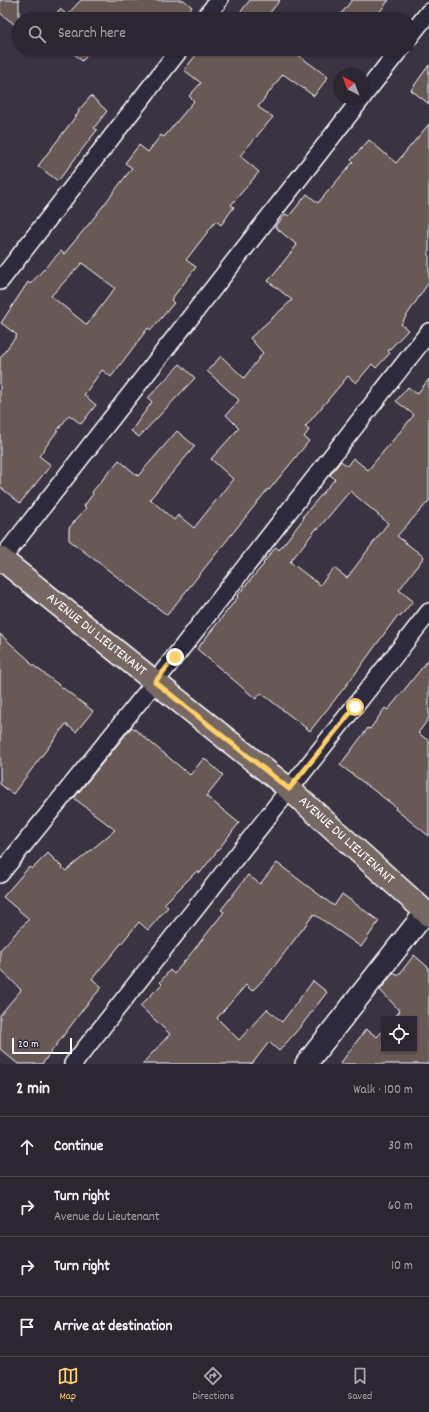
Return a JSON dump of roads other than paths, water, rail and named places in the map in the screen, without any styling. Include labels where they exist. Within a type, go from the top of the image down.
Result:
[{"type":"main road","name":"AVENUE DU LIEUTENANT","points":[[1,559],[289,789],[428,912]]},
{"type":"street","points":[[209,12],[218,0]]},
{"type":"street","points":[[417,27],[429,12]]},
{"type":"street","points":[[0,281],[175,56]]},
{"type":"street","points":[[369,88],[394,56]]},
{"type":"street","points":[[1,559],[357,104]]},
{"type":"street","points":[[0,874],[155,682],[429,332]]},
{"type":"street","points":[[73,1064],[429,612]]},
{"type":"street","points":[[306,1064],[428,912]]}]
